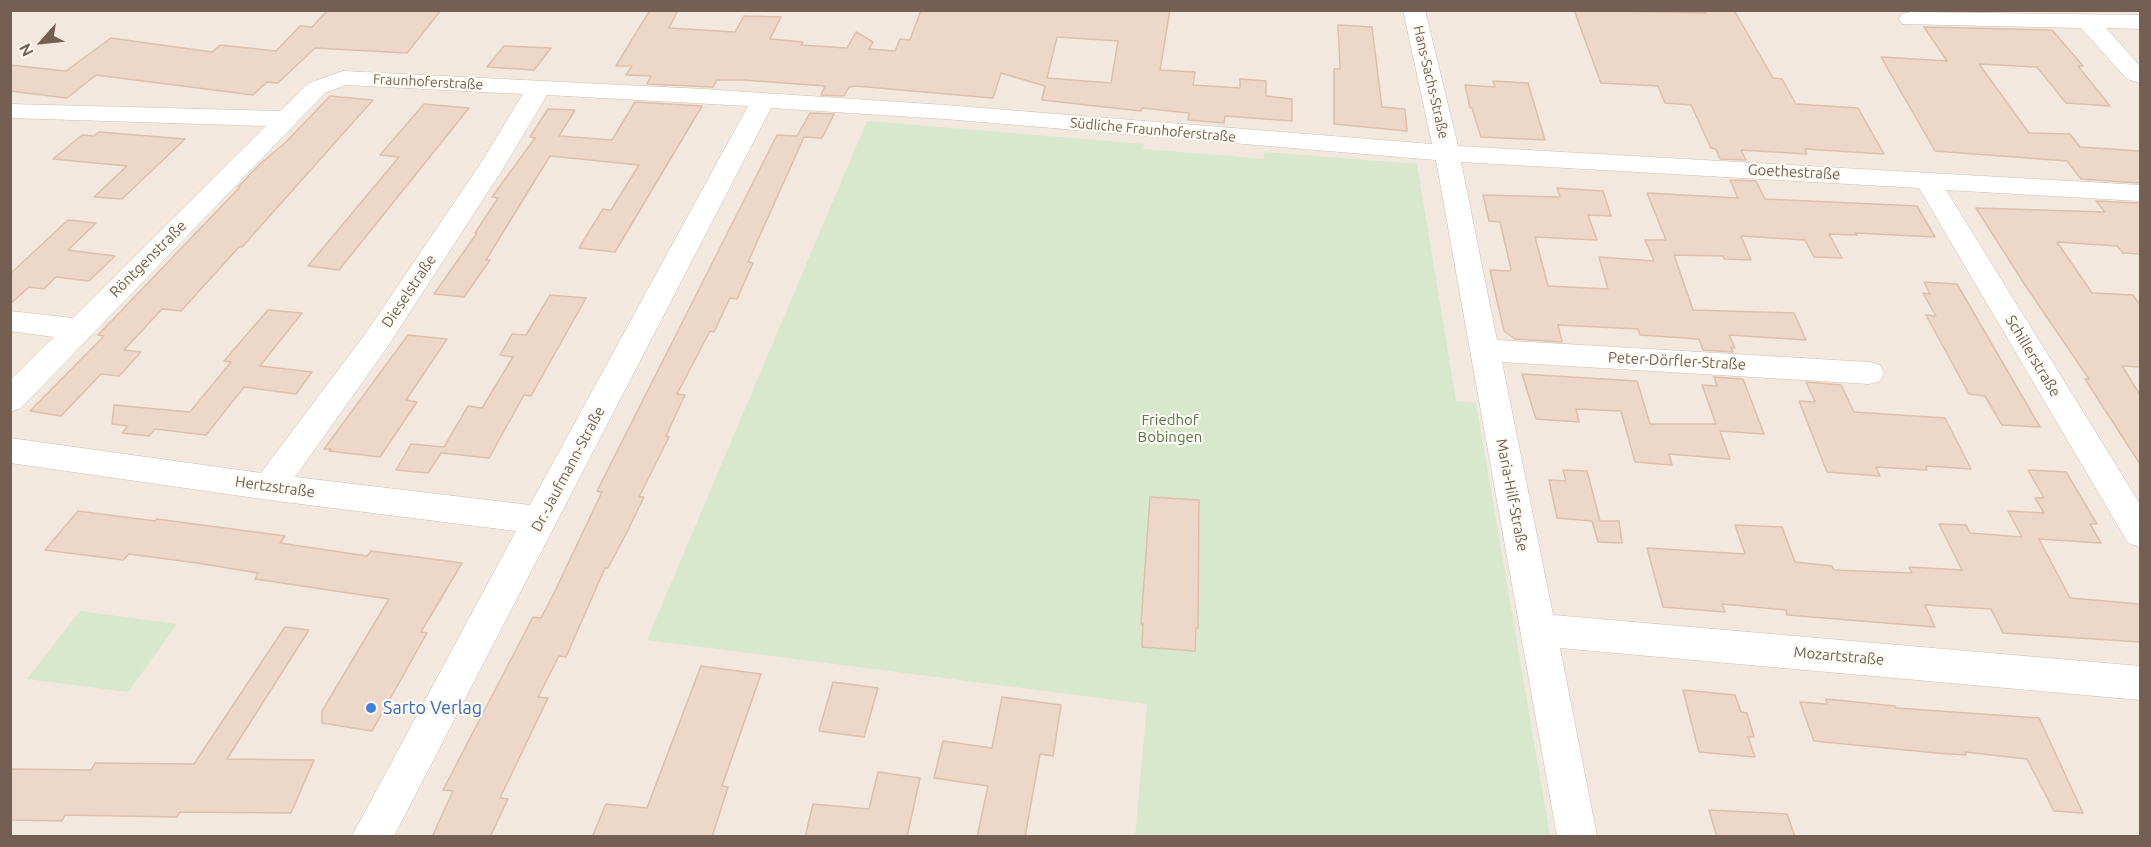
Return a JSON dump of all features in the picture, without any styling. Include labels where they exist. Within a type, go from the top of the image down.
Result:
[{"type":"street","name":"Hans-Sachs-Straße","points":[[1414,10],[1447,153]]},
{"type":"street","points":[[1910,19],[2140,22]]},
{"type":"street","points":[[2088,22],[2139,82]]},
{"type":"street","name":"Fraunhoferstraße","points":[[287,119],[318,88],[343,78],[539,87],[860,107]]},
{"type":"street","name":"Dieselstraße","points":[[269,487],[380,334],[492,167],[539,87]]},
{"type":"street","name":"Dr.-Jaufmann-Straße","points":[[372,837],[410,761],[541,520],[763,100]]},
{"type":"street","name":"Südliche Fraunhoferstraße","points":[[860,107],[1447,153]]},
{"type":"street","points":[[10,111],[287,119]]},
{"type":"street","name":"Röntgenstraße","points":[[10,400],[287,119]]},
{"type":"street","name":"Goethestraße","points":[[1447,153],[2140,193]]},
{"type":"street","name":"Maria-Hilf-Straße","points":[[1447,153],[1577,837]]},
{"type":"street","name":"Schillerstraße","points":[[1926,179],[2140,532]]},
{"type":"street","points":[[10,321],[79,329]]},
{"type":"street","name":"Peter-Dörfler-Straße","points":[[1485,350],[1869,374]]},
{"type":"street","name":"Hertzstraße","points":[[10,450],[269,487],[541,520]]},
{"type":"street","name":"Mozartstraße","points":[[1537,630],[2140,683]]},
{"type":"shaded area","points":[[11,11],[2140,11],[2140,836],[11,836]]},
{"type":"green space","name":"Friedhof Bobingen","points":[[867,121],[1144,144],[1143,149],[1264,159],[1264,152],[1417,164],[1456,401],[1476,403],[1550,836],[1135,836],[1147,704],[647,640]]},
{"type":"green space","points":[[80,611],[177,624],[128,692],[27,679]]},
{"type":"building","points":[[328,10],[441,10],[407,53],[315,48],[278,83],[267,82],[253,95],[96,75],[67,98],[10,91],[10,65],[66,71],[111,38],[212,52],[220,45],[276,51],[300,26],[312,27]]},
{"type":"building","points":[[650,10],[678,10],[669,28],[735,32],[744,16],[781,17],[770,39],[803,42],[801,45],[847,48],[856,32],[873,42],[869,49],[895,51],[900,39],[910,40],[921,10],[1170,10],[1160,70],[1195,72],[1193,85],[1240,88],[1240,79],[1266,81],[1266,96],[1292,99],[1292,121],[1225,116],[1224,123],[1188,120],[1189,113],[1142,108],[1141,111],[1042,100],[1045,86],[1001,73],[993,98],[855,86],[849,87],[844,96],[821,95],[825,86],[743,80],[717,80],[713,87],[647,84],[651,76],[626,75],[632,66],[616,66]],"holes":[[[1057,37],[1118,41],[1111,83],[1047,78]]]},
{"type":"building","points":[[1574,10],[1706,13],[1705,10],[1734,10],[1773,78],[1782,79],[1796,104],[1858,108],[1884,154],[1805,149],[1807,154],[1741,150],[1746,160],[1720,159],[1716,149],[1711,148],[1691,105],[1665,103],[1658,86],[1601,83]]},
{"type":"building","points":[[1338,25],[1372,27],[1382,107],[1405,109],[1407,131],[1334,124],[1334,69],[1340,69]]},
{"type":"building","points":[[1924,27],[2052,30],[2083,66],[2078,66],[2110,106],[2066,103],[2037,67],[1979,64],[2029,133],[2070,134],[2080,147],[2140,151],[2140,183],[2081,179],[2067,161],[1935,151],[1881,57],[1947,61]]},
{"type":"building","points":[[504,46],[551,48],[534,70],[487,67]]},
{"type":"building","points":[[1493,81],[1528,83],[1545,140],[1481,137],[1472,108],[1470,108],[1465,85],[1495,87]]},
{"type":"building","points":[[330,96],[373,100],[242,247],[239,247],[181,311],[162,309],[124,350],[141,352],[119,376],[101,374],[61,416],[30,411],[104,336],[98,335],[240,187],[238,187]]},
{"type":"building","points":[[635,102],[702,106],[615,252],[579,248],[603,209],[611,210],[639,165],[550,156],[486,260],[490,260],[464,297],[434,294],[477,233],[475,233],[498,198],[492,197],[535,138],[530,137],[548,109],[575,110],[559,136],[612,140]]},
{"type":"building","points":[[424,104],[469,108],[339,270],[308,266],[399,157],[380,155]]},
{"type":"building","points":[[810,113],[834,114],[822,138],[804,137],[748,262],[753,263],[737,299],[730,298],[714,332],[710,331],[677,394],[685,395],[666,436],[669,437],[639,497],[644,497],[608,568],[605,568],[566,657],[559,656],[538,697],[548,698],[500,798],[508,799],[490,837],[432,837],[453,791],[443,790],[533,617],[541,618],[555,591],[602,492],[597,491],[777,135],[797,136]]},
{"type":"building","points":[[99,132],[185,139],[122,199],[94,197],[127,166],[53,159],[82,135],[94,136]]},
{"type":"building","points":[[1730,180],[1756,181],[1765,199],[1917,206],[1935,237],[1829,234],[1842,258],[1814,257],[1805,240],[1741,236],[1751,260],[1724,259],[1723,256],[1674,255],[1693,310],[1794,313],[1806,340],[1729,335],[1735,348],[1731,347],[1733,352],[1703,350],[1699,339],[1640,335],[1638,329],[1558,325],[1562,342],[1515,339],[1504,331],[1490,270],[1510,271],[1511,269],[1500,222],[1489,221],[1483,195],[1560,197],[1557,188],[1603,191],[1611,216],[1588,215],[1597,240],[1535,237],[1548,286],[1608,289],[1599,257],[1654,261],[1645,240],[1666,240],[1647,193],[1738,198]]},
{"type":"building","points":[[2096,201],[2140,203],[2140,254],[2123,253],[2117,246],[2057,242],[2092,293],[2133,295],[2140,305],[2140,367],[2122,366],[2140,395],[2140,464],[2085,379],[2089,379],[1976,208],[2105,212]]},
{"type":"building","points":[[68,220],[96,223],[68,250],[115,256],[89,281],[56,277],[44,289],[29,287],[10,304],[10,274]]},
{"type":"building","points":[[1924,282],[1957,284],[2040,427],[2002,425],[1985,396],[1969,394],[1926,315],[1936,316],[1923,293],[1930,294]]},
{"type":"building","points":[[550,295],[586,298],[531,396],[524,395],[489,458],[441,453],[428,473],[396,470],[411,444],[444,447],[468,406],[482,408],[513,357],[500,355],[512,334],[526,335]]},
{"type":"building","points":[[268,310],[302,313],[260,366],[312,372],[296,394],[244,387],[206,435],[155,429],[149,436],[122,433],[128,426],[112,424],[114,405],[190,412],[231,362],[224,361]]},
{"type":"building","points":[[408,335],[447,339],[406,400],[417,402],[380,457],[324,449]]},
{"type":"building","points":[[1522,374],[1637,381],[1650,424],[1716,424],[1702,385],[1717,386],[1714,377],[1743,379],[1764,434],[1720,431],[1730,459],[1669,454],[1672,465],[1635,462],[1621,411],[1576,409],[1579,422],[1536,419]]},
{"type":"building","points":[[1806,382],[1841,385],[1854,412],[1945,418],[1971,469],[1926,466],[1927,470],[1876,467],[1880,476],[1827,472],[1799,401],[1815,402]]},
{"type":"building","points":[[1563,470],[1587,471],[1600,521],[1619,521],[1622,543],[1598,542],[1592,521],[1557,518],[1549,480],[1566,481]]},
{"type":"building","points":[[2028,470],[2066,472],[2097,524],[2090,524],[2101,543],[2039,539],[2070,598],[2140,604],[2140,642],[2003,633],[1991,609],[1925,605],[1935,627],[1787,615],[1786,610],[1722,604],[1725,612],[1663,607],[1647,548],[1745,554],[1735,525],[1782,527],[1795,562],[1832,566],[1834,570],[1912,573],[1909,567],[1962,570],[1939,524],[1966,525],[1970,533],[2022,537],[2008,511],[2044,513],[2035,498],[2044,498]]},
{"type":"building","points":[[1150,497],[1199,500],[1198,628],[1196,628],[1195,651],[1142,647],[1143,624],[1141,624]]},
{"type":"building","points":[[78,511],[285,536],[280,543],[367,556],[371,551],[462,563],[421,632],[427,633],[372,731],[322,723],[322,711],[389,599],[255,579],[258,573],[197,563],[129,554],[123,560],[45,550]]},
{"type":"building","points":[[285,627],[309,630],[227,759],[314,760],[291,813],[180,812],[177,817],[65,815],[62,821],[10,820],[10,769],[91,770],[95,763],[194,764]]},
{"type":"building","points":[[701,666],[761,674],[722,786],[728,787],[712,837],[592,837],[606,804],[647,808]]},
{"type":"building","points":[[833,682],[878,688],[864,737],[819,731]]},
{"type":"building","points":[[1683,690],[1735,695],[1741,712],[1747,713],[1754,737],[1748,737],[1755,757],[1699,752]]},
{"type":"building","points":[[1002,697],[1061,705],[1053,756],[1040,754],[1025,837],[977,837],[988,786],[934,778],[943,741],[992,748]]},
{"type":"building","points":[[1826,699],[1895,706],[1896,708],[2039,718],[2083,813],[2054,811],[2027,759],[1814,741],[1800,702],[1827,704]]},
{"type":"building","points":[[878,772],[920,778],[907,837],[805,837],[813,804],[869,809]]},
{"type":"building","points":[[1709,810],[1787,814],[1795,837],[1717,837]]},
{"type":"place","name":"Sarto Verlag","points":[[371,708]]}]
